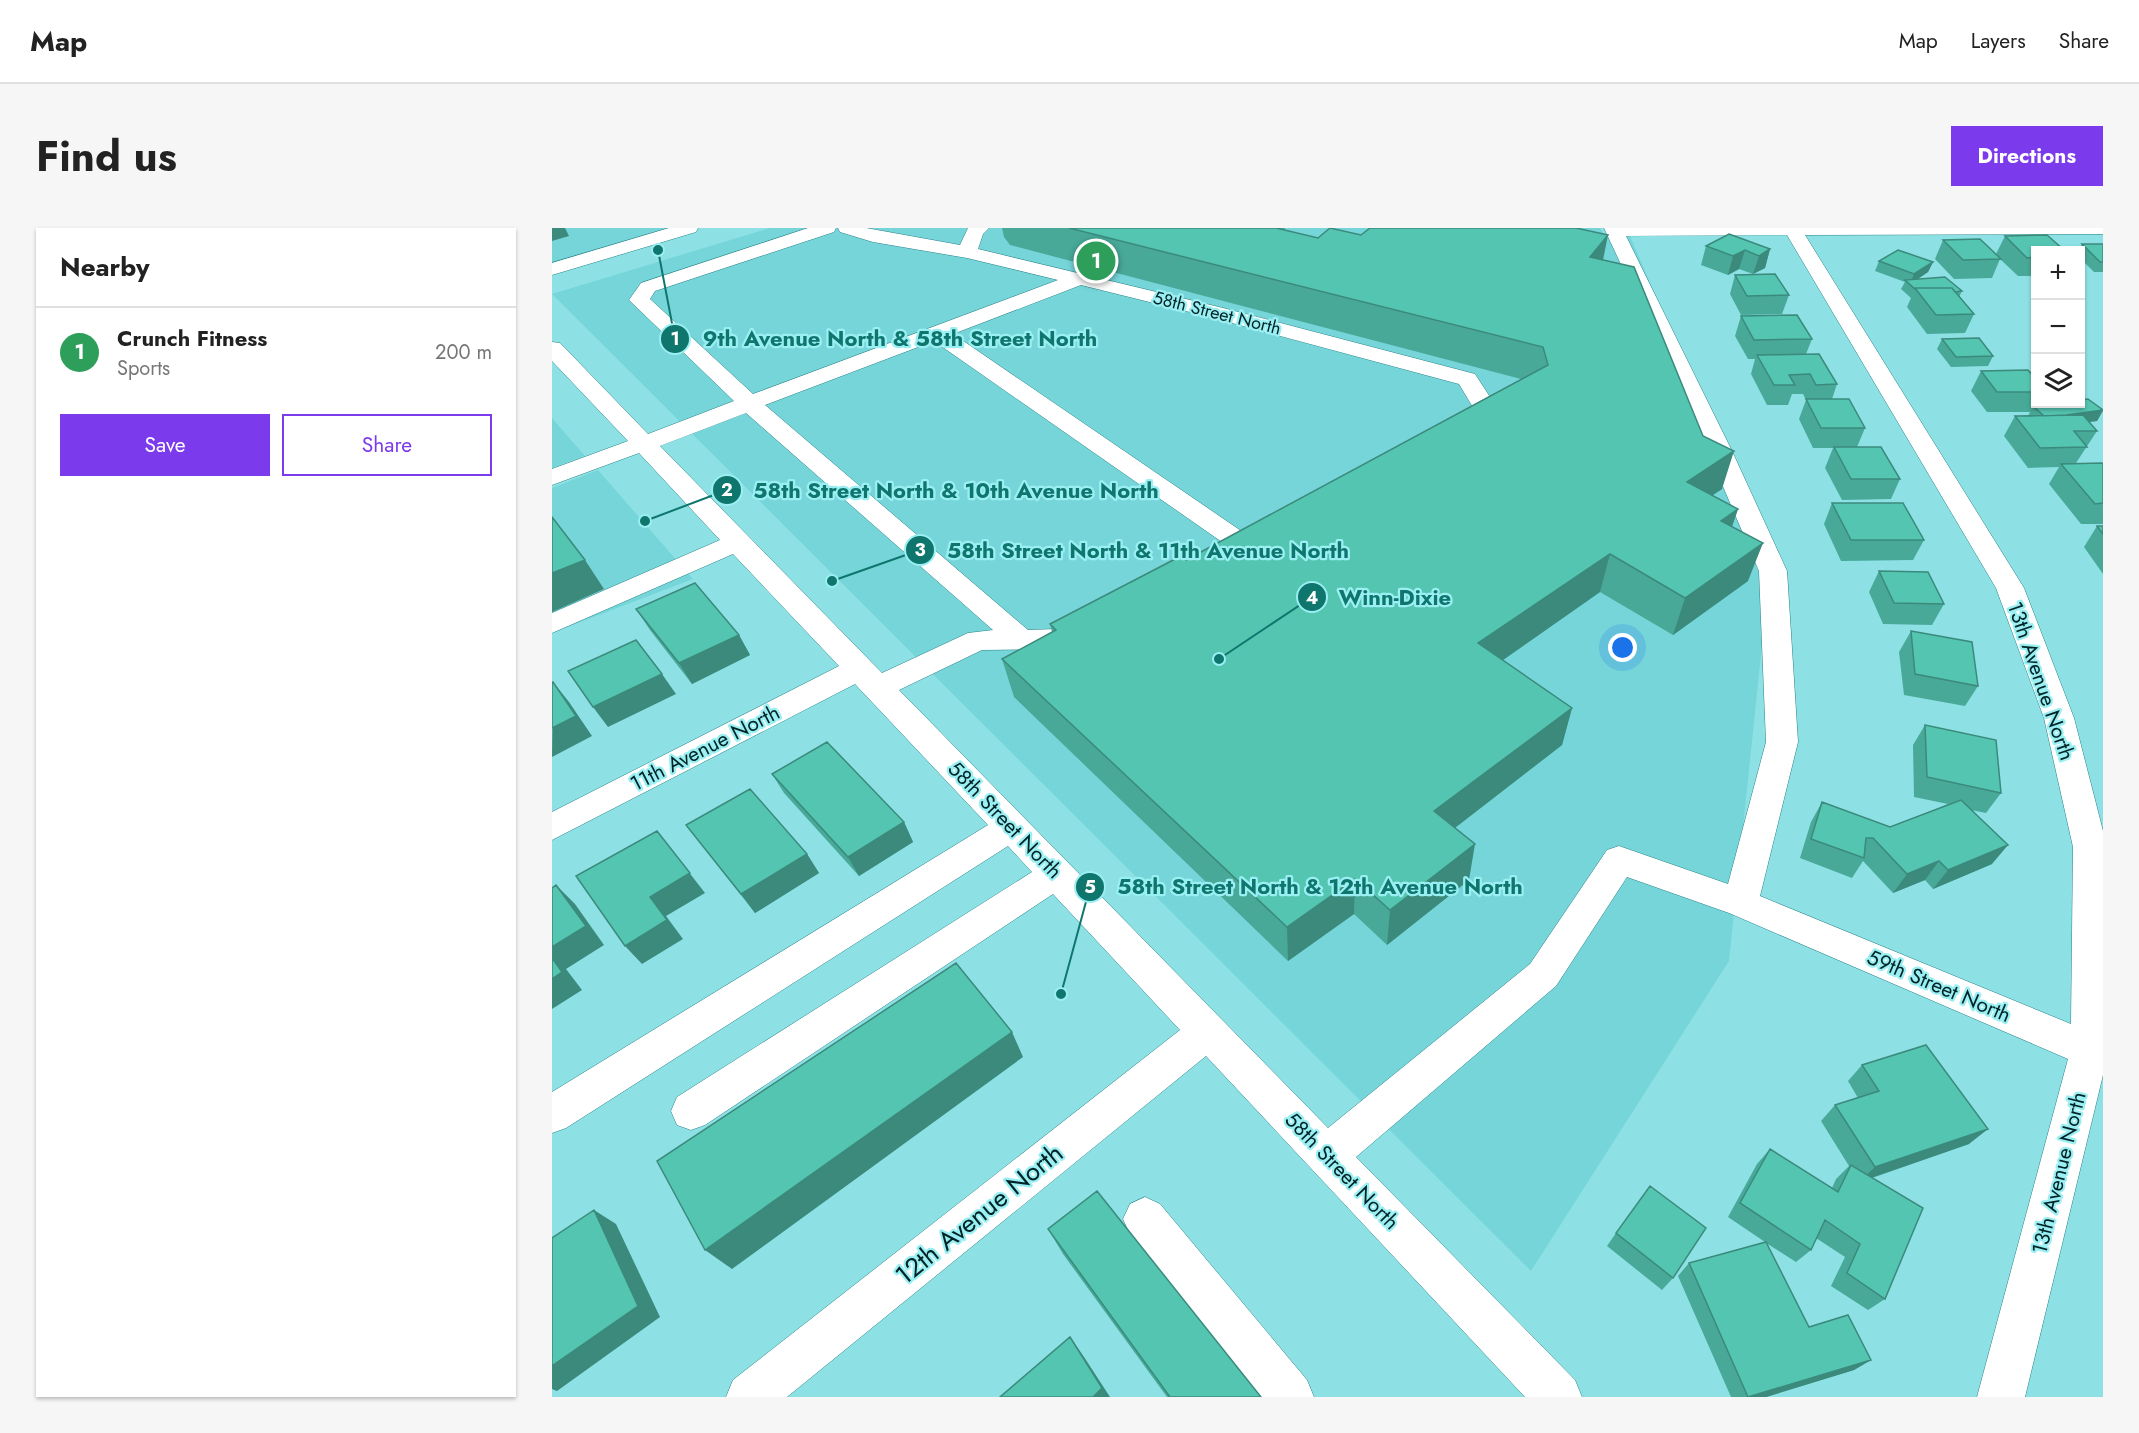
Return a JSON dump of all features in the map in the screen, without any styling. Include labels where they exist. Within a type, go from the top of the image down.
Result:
[{"type":"street","points":[[552,269],[689,228]]},
{"type":"street","points":[[827,228],[648,287],[639,300],[749,403],[1021,639]]},
{"type":"street","name":"58th Street North","points":[[847,228],[873,236],[971,235],[1079,279],[1216,312],[1467,379],[1487,411],[1436,439]]},
{"type":"street","points":[[1741,903],[1782,742],[1773,572],[1720,451],[1614,229],[2103,228]]},
{"type":"street","name":"13th Avenue North","points":[[1793,229],[2010,588],[2059,718],[2090,847],[2097,1053],[2001,1397]]},
{"type":"street","points":[[552,478],[1079,279]]},
{"type":"street","points":[[937,333],[1251,538],[1213,558]]},
{"type":"street","name":"58th Street North","points":[[557,360],[643,443],[1558,1397]]},
{"type":"street","points":[[552,624],[737,542]]},
{"type":"street","name":"11th Avenue North","points":[[552,827],[868,678],[978,640],[1062,639],[1100,618]]},
{"type":"street","points":[[552,1114],[1012,827]]},
{"type":"street","name":"59th Street North","points":[[1327,1155],[1543,975],[1619,860],[1775,916],[2097,1053]]},
{"type":"street","points":[[691,1111],[1057,874]]},
{"type":"street","name":"12th Avenue North","points":[[750,1397],[1209,1031]]},
{"type":"street","points":[[1145,1219],[1290,1397]]},
{"type":"shaded area","points":[[552,228],[669,228],[552,263]]},
{"type":"shaded area","points":[[770,228],[1600,228],[1605,236],[1630,236],[1695,387],[1767,598],[1729,961],[1531,1271],[552,294]]},
{"type":"shaded area","points":[[552,418],[585,456],[552,468]]},
{"type":"shaded area","points":[[598,470],[693,579],[552,633],[552,488]]},
{"type":"building","points":[[1069,228],[1276,228],[1318,238],[1330,228],[1361,235],[1370,228],[1576,228],[1608,235],[1590,257],[1634,267],[1703,436],[1734,451],[1687,482],[1738,509],[1721,521],[1763,543],[1685,598],[1610,554],[1478,643],[1572,708],[1434,811],[1475,844],[1390,910],[1355,879],[1287,927],[1002,659],[1056,630],[1050,624],[1181,556],[1186,560],[1548,365],[1543,347]]},
{"type":"building","points":[[1729,234],[1770,249],[1759,256],[1745,250],[1733,256],[1706,246]]},
{"type":"building","points":[[2047,235],[2059,246],[2031,246],[2031,258],[2027,258],[2005,236]]},
{"type":"building","points":[[1980,239],[2001,259],[1963,260],[1943,240]]},
{"type":"building","points":[[2082,244],[2103,244],[2103,262],[2100,262]]},
{"type":"building","points":[[1898,250],[1933,262],[1914,274],[1879,261]]},
{"type":"building","points":[[1775,274],[1789,295],[1747,296],[1735,275]]},
{"type":"building","points":[[1945,277],[1962,291],[1955,292],[1952,288],[1915,288],[1916,290],[1905,280]]},
{"type":"building","points":[[1915,288],[1952,288],[1974,314],[1936,315]]},
{"type":"building","points":[[1797,315],[1812,339],[1754,340],[1741,316]]},
{"type":"building","points":[[1979,338],[1993,356],[1956,357],[1942,339]]},
{"type":"building","points":[[1819,354],[1837,384],[1816,385],[1810,374],[1789,375],[1795,385],[1774,385],[1757,355]]},
{"type":"building","points":[[2028,370],[2031,373],[2031,392],[1997,392],[1981,371]]},
{"type":"building","points":[[1806,399],[1849,399],[1865,428],[1821,428]]},
{"type":"building","points":[[2085,399],[2088,399],[2103,410],[2044,416],[2035,408],[2085,408]]},
{"type":"building","points":[[2083,415],[2097,431],[2074,431],[2087,447],[2040,448],[2015,416]]},
{"type":"building","points":[[1834,447],[1881,447],[1900,479],[1851,479]]},
{"type":"building","points":[[2102,463],[2103,503],[2095,504],[2061,464]]},
{"type":"building","points":[[1832,503],[1903,503],[1924,540],[1851,540]]},
{"type":"building","points":[[552,517],[585,560],[552,573]]},
{"type":"building","points":[[2097,526],[2103,526],[2103,534]]},
{"type":"building","points":[[1879,571],[1928,572],[1944,604],[1894,603]]},
{"type":"building","points":[[695,583],[739,635],[679,663],[636,609]]},
{"type":"building","points":[[1911,631],[1972,642],[1978,686],[1915,674]]},
{"type":"building","points":[[636,640],[662,674],[593,707],[568,671]]},
{"type":"building","points":[[552,682],[576,716],[552,728]]},
{"type":"building","points":[[1925,725],[1996,740],[2001,793],[1927,777]]},
{"type":"building","points":[[827,742],[904,822],[848,857],[772,774]]},
{"type":"building","points":[[750,789],[807,854],[741,894],[686,825]]},
{"type":"building","points":[[1961,800],[2008,845],[1948,870],[1939,861],[1907,874],[1873,838],[1866,838],[1864,858],[1811,839],[1822,802],[1890,827]]},
{"type":"building","points":[[657,831],[690,873],[650,897],[667,920],[625,946],[576,876]]},
{"type":"building","points":[[556,885],[586,926],[552,947],[552,888]]},
{"type":"building","points":[[552,958],[562,972],[552,979]]},
{"type":"building","points":[[956,963],[1012,1032],[705,1250],[657,1161]]},
{"type":"building","points":[[1926,1045],[1988,1129],[1875,1167],[1835,1105],[1879,1091],[1862,1065]]},
{"type":"building","points":[[1770,1149],[1838,1192],[1851,1165],[1923,1208],[1885,1299],[1847,1273],[1860,1244],[1825,1220],[1811,1250],[1740,1203]]},
{"type":"building","points":[[1650,1186],[1706,1228],[1673,1278],[1616,1233]]},
{"type":"building","points":[[1097,1191],[1261,1397],[1170,1397],[1048,1229]]},
{"type":"building","points":[[594,1210],[638,1306],[552,1366],[552,1238]]},
{"type":"building","points":[[1766,1242],[1809,1327],[1848,1315],[1871,1360],[1748,1397],[1689,1263]]},
{"type":"building","points":[[1070,1337],[1102,1388],[1093,1397],[1000,1397]]},
{"type":"place","name":"9th Avenue North & 58th Street North","points":[[658,250]]},
{"type":"place","name":"Crunch Fitness","points":[[1096,261]]},
{"type":"place","name":"58th Street North & 10th Avenue North","points":[[645,521]]},
{"type":"place","name":"58th Street North & 11th Avenue North","points":[[832,581]]},
{"type":"place","name":"Winn-Dixie","points":[[1219,659]]},
{"type":"place","name":"58th Street North & 12th Avenue North","points":[[1061,994]]}]
